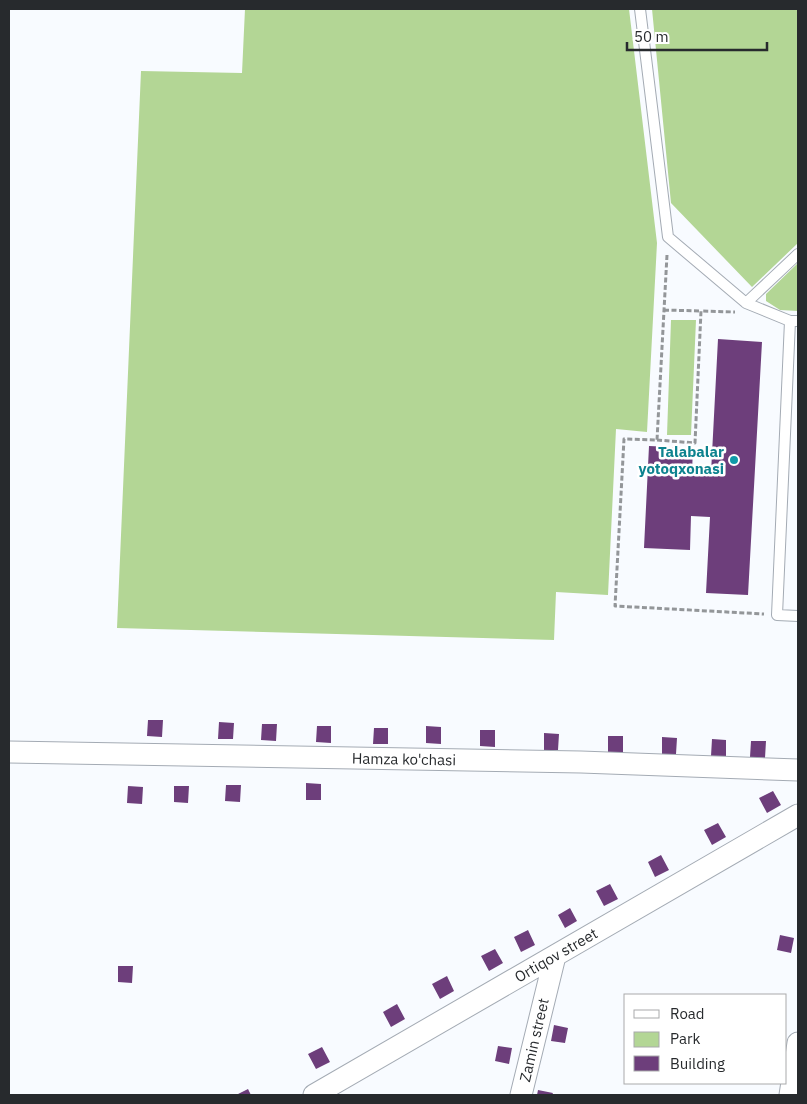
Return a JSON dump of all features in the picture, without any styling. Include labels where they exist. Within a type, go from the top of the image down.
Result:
[{"type":"street","name":"Hamza ko'chasi","points":[[9,752],[581,762],[798,770]]},
{"type":"street","name":"Ortiqov street","points":[[314,1095],[798,815]]},
{"type":"street","name":"Zamin street","points":[[521,1095],[555,956]]},
{"type":"street","points":[[790,1095],[798,1043]]},
{"type":"lane","points":[[640,9],[668,237],[746,303],[794,321],[777,615],[798,616]]},
{"type":"lane","points":[[746,303],[798,254]]},
{"type":"path","points":[[657,440],[668,237]]},
{"type":"path","points":[[664,310],[742,312],[746,303]]},
{"type":"path","points":[[701,311],[695,443],[624,438],[614,606],[777,615]]},
{"type":"green space","points":[[245,9],[629,9],[657,243],[647,432],[616,429],[608,595],[556,592],[554,640],[117,628],[141,71],[242,73]]},
{"type":"green space","points":[[652,9],[798,9],[798,243],[752,287],[671,203]]},
{"type":"green space","points":[[798,263],[798,311],[780,310],[766,301],[766,294]]},
{"type":"green space","points":[[671,320],[696,320],[691,435],[667,435]]},
{"type":"building","name":"Talabalar yotoqxonasi","points":[[718,339],[762,342],[748,595],[706,593],[710,517],[691,516],[690,550],[644,548],[649,446],[693,448],[692,472],[711,473]]},
{"type":"building","points":[[148,720],[163,720],[162,737],[147,736]]},
{"type":"building","points":[[219,722],[234,723],[233,739],[218,739]]},
{"type":"building","points":[[262,724],[277,724],[276,741],[261,740]]},
{"type":"building","points":[[317,726],[331,726],[331,743],[316,742]]},
{"type":"building","points":[[426,726],[441,727],[441,744],[426,743]]},
{"type":"building","points":[[374,728],[388,728],[388,744],[373,744]]},
{"type":"building","points":[[480,730],[495,730],[495,747],[480,746]]},
{"type":"building","points":[[544,733],[559,734],[558,750],[544,750]]},
{"type":"building","points":[[608,736],[623,736],[623,753],[608,753]]},
{"type":"building","points":[[662,737],[677,738],[676,754],[662,754]]},
{"type":"building","points":[[712,739],[726,740],[726,756],[711,756]]},
{"type":"building","points":[[751,741],[766,741],[765,758],[750,757]]},
{"type":"building","points":[[306,783],[321,784],[321,800],[306,800]]},
{"type":"building","points":[[226,785],[241,785],[240,802],[225,801]]},
{"type":"building","points":[[128,786],[143,787],[142,804],[127,803]]},
{"type":"building","points":[[174,786],[189,786],[188,803],[174,802]]},
{"type":"building","points":[[773,791],[781,805],[767,813],[759,798]]},
{"type":"building","points":[[718,823],[726,837],[712,845],[704,830]]},
{"type":"building","points":[[661,855],[669,870],[655,877],[648,862]]},
{"type":"building","points":[[610,884],[618,899],[604,906],[596,891]]},
{"type":"building","points":[[570,908],[577,921],[565,928],[558,915]]},
{"type":"building","points":[[528,930],[535,945],[521,952],[514,937]]},
{"type":"building","points":[[780,935],[794,938],[791,953],[777,950]]},
{"type":"building","points":[[495,949],[503,963],[489,971],[481,956]]},
{"type":"building","points":[[118,966],[133,966],[132,983],[118,982]]},
{"type":"building","points":[[447,976],[454,991],[440,999],[432,984]]},
{"type":"building","points":[[397,1004],[405,1019],[391,1027],[383,1012]]},
{"type":"building","points":[[554,1025],[568,1028],[565,1043],[551,1041]]},
{"type":"building","points":[[498,1046],[512,1048],[509,1064],[495,1061]]},
{"type":"building","points":[[322,1047],[330,1062],[316,1069],[308,1054]]},
{"type":"building","points":[[248,1089],[251,1095],[236,1095]]},
{"type":"building","points":[[538,1090],[553,1093],[552,1095],[537,1095]]},
{"type":"place","name":"Talabalar yotoqxonasi","points":[[734,460]]}]
